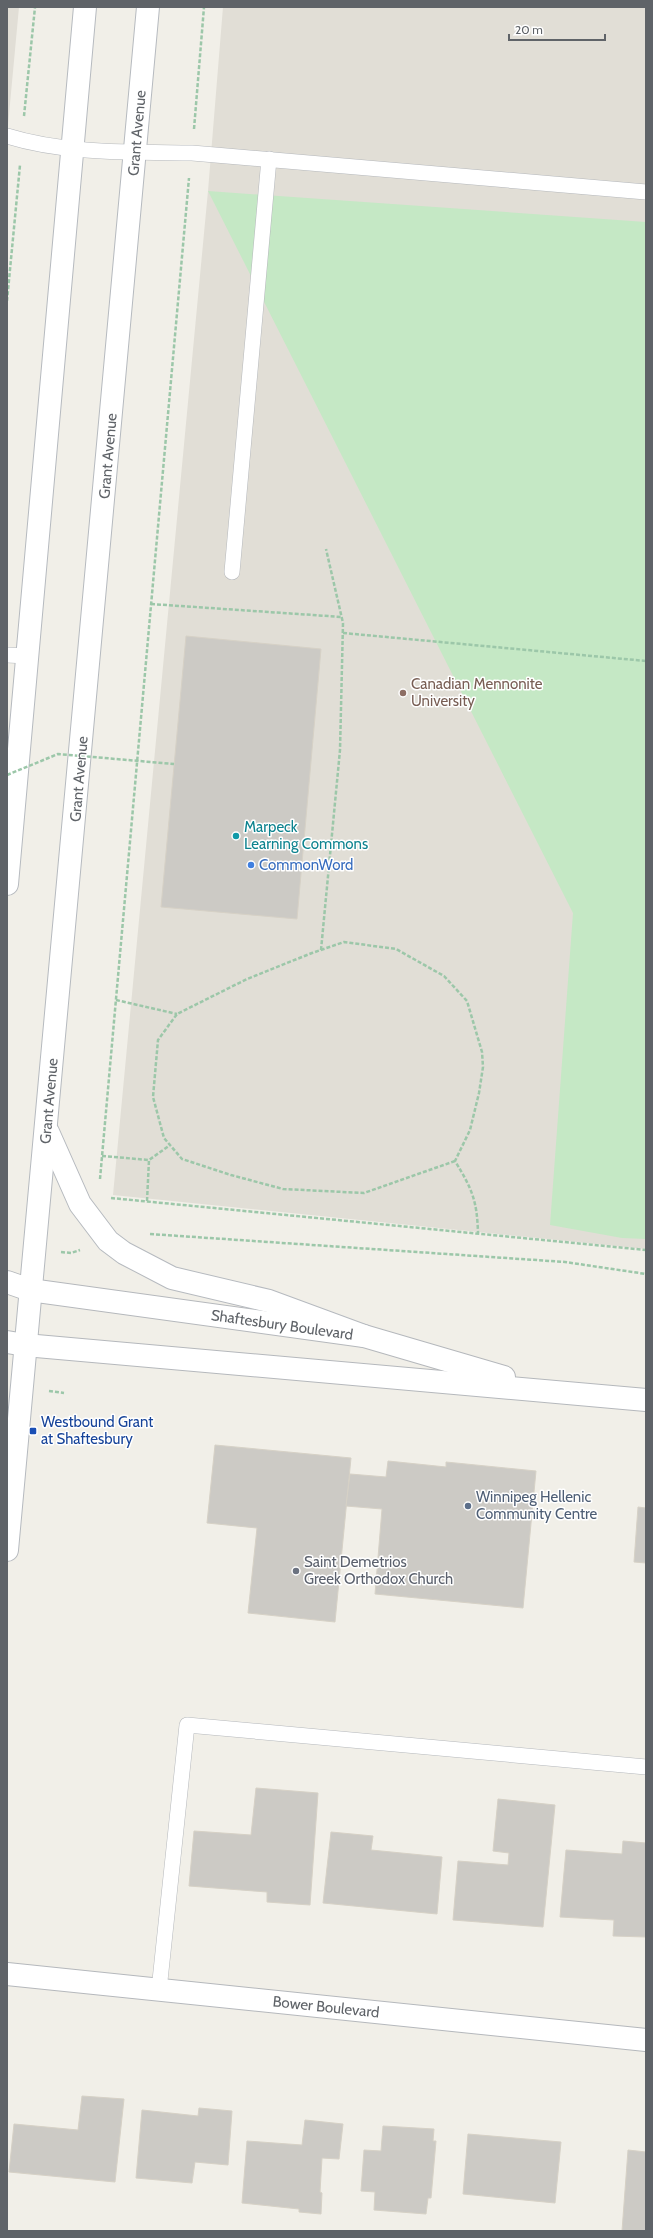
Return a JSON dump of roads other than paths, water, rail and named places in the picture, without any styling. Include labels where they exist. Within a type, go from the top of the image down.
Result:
[{"type":"main road","points":[[7,884],[17,656],[73,148],[85,7]]},
{"type":"main road","name":"Grant Avenue","points":[[7,1550],[16,1344],[30,1290],[47,1130],[148,7]]},
{"type":"main road","points":[[47,1130],[80,1204],[108,1241],[148,1267],[172,1278],[270,1301],[364,1336]]},
{"type":"main road","name":"Shaftesbury Boulevard","points":[[7,1282],[30,1290],[364,1336],[551,1390]]},
{"type":"main road","name":"Shaftesbury Boulevard","points":[[16,1344],[551,1390],[646,1400]]},
{"type":"main road","name":"Bower Boulevard","points":[[7,1974],[646,2040]]},
{"type":"lane","points":[[7,136],[22,141],[73,148],[135,152],[192,153],[646,192]]},
{"type":"lane","points":[[232,572],[269,159]]},
{"type":"lane","points":[[159,1990],[187,1725],[646,1767]]},
{"type":"place","name":"Canadian Mennonite University","points":[[403,693]]},
{"type":"place","name":"Marpeck Learning Commons","points":[[236,836]]},
{"type":"place","name":"CommonWord","points":[[251,865]]},
{"type":"place","name":"Westbound Grant at Shaftesbury","points":[[33,1431]]},
{"type":"place","name":"Winnipeg Hellenic Community Centre","points":[[468,1506]]},
{"type":"place","name":"Saint Demetrios Greek Orthodox Church","points":[[296,1571]]}]
